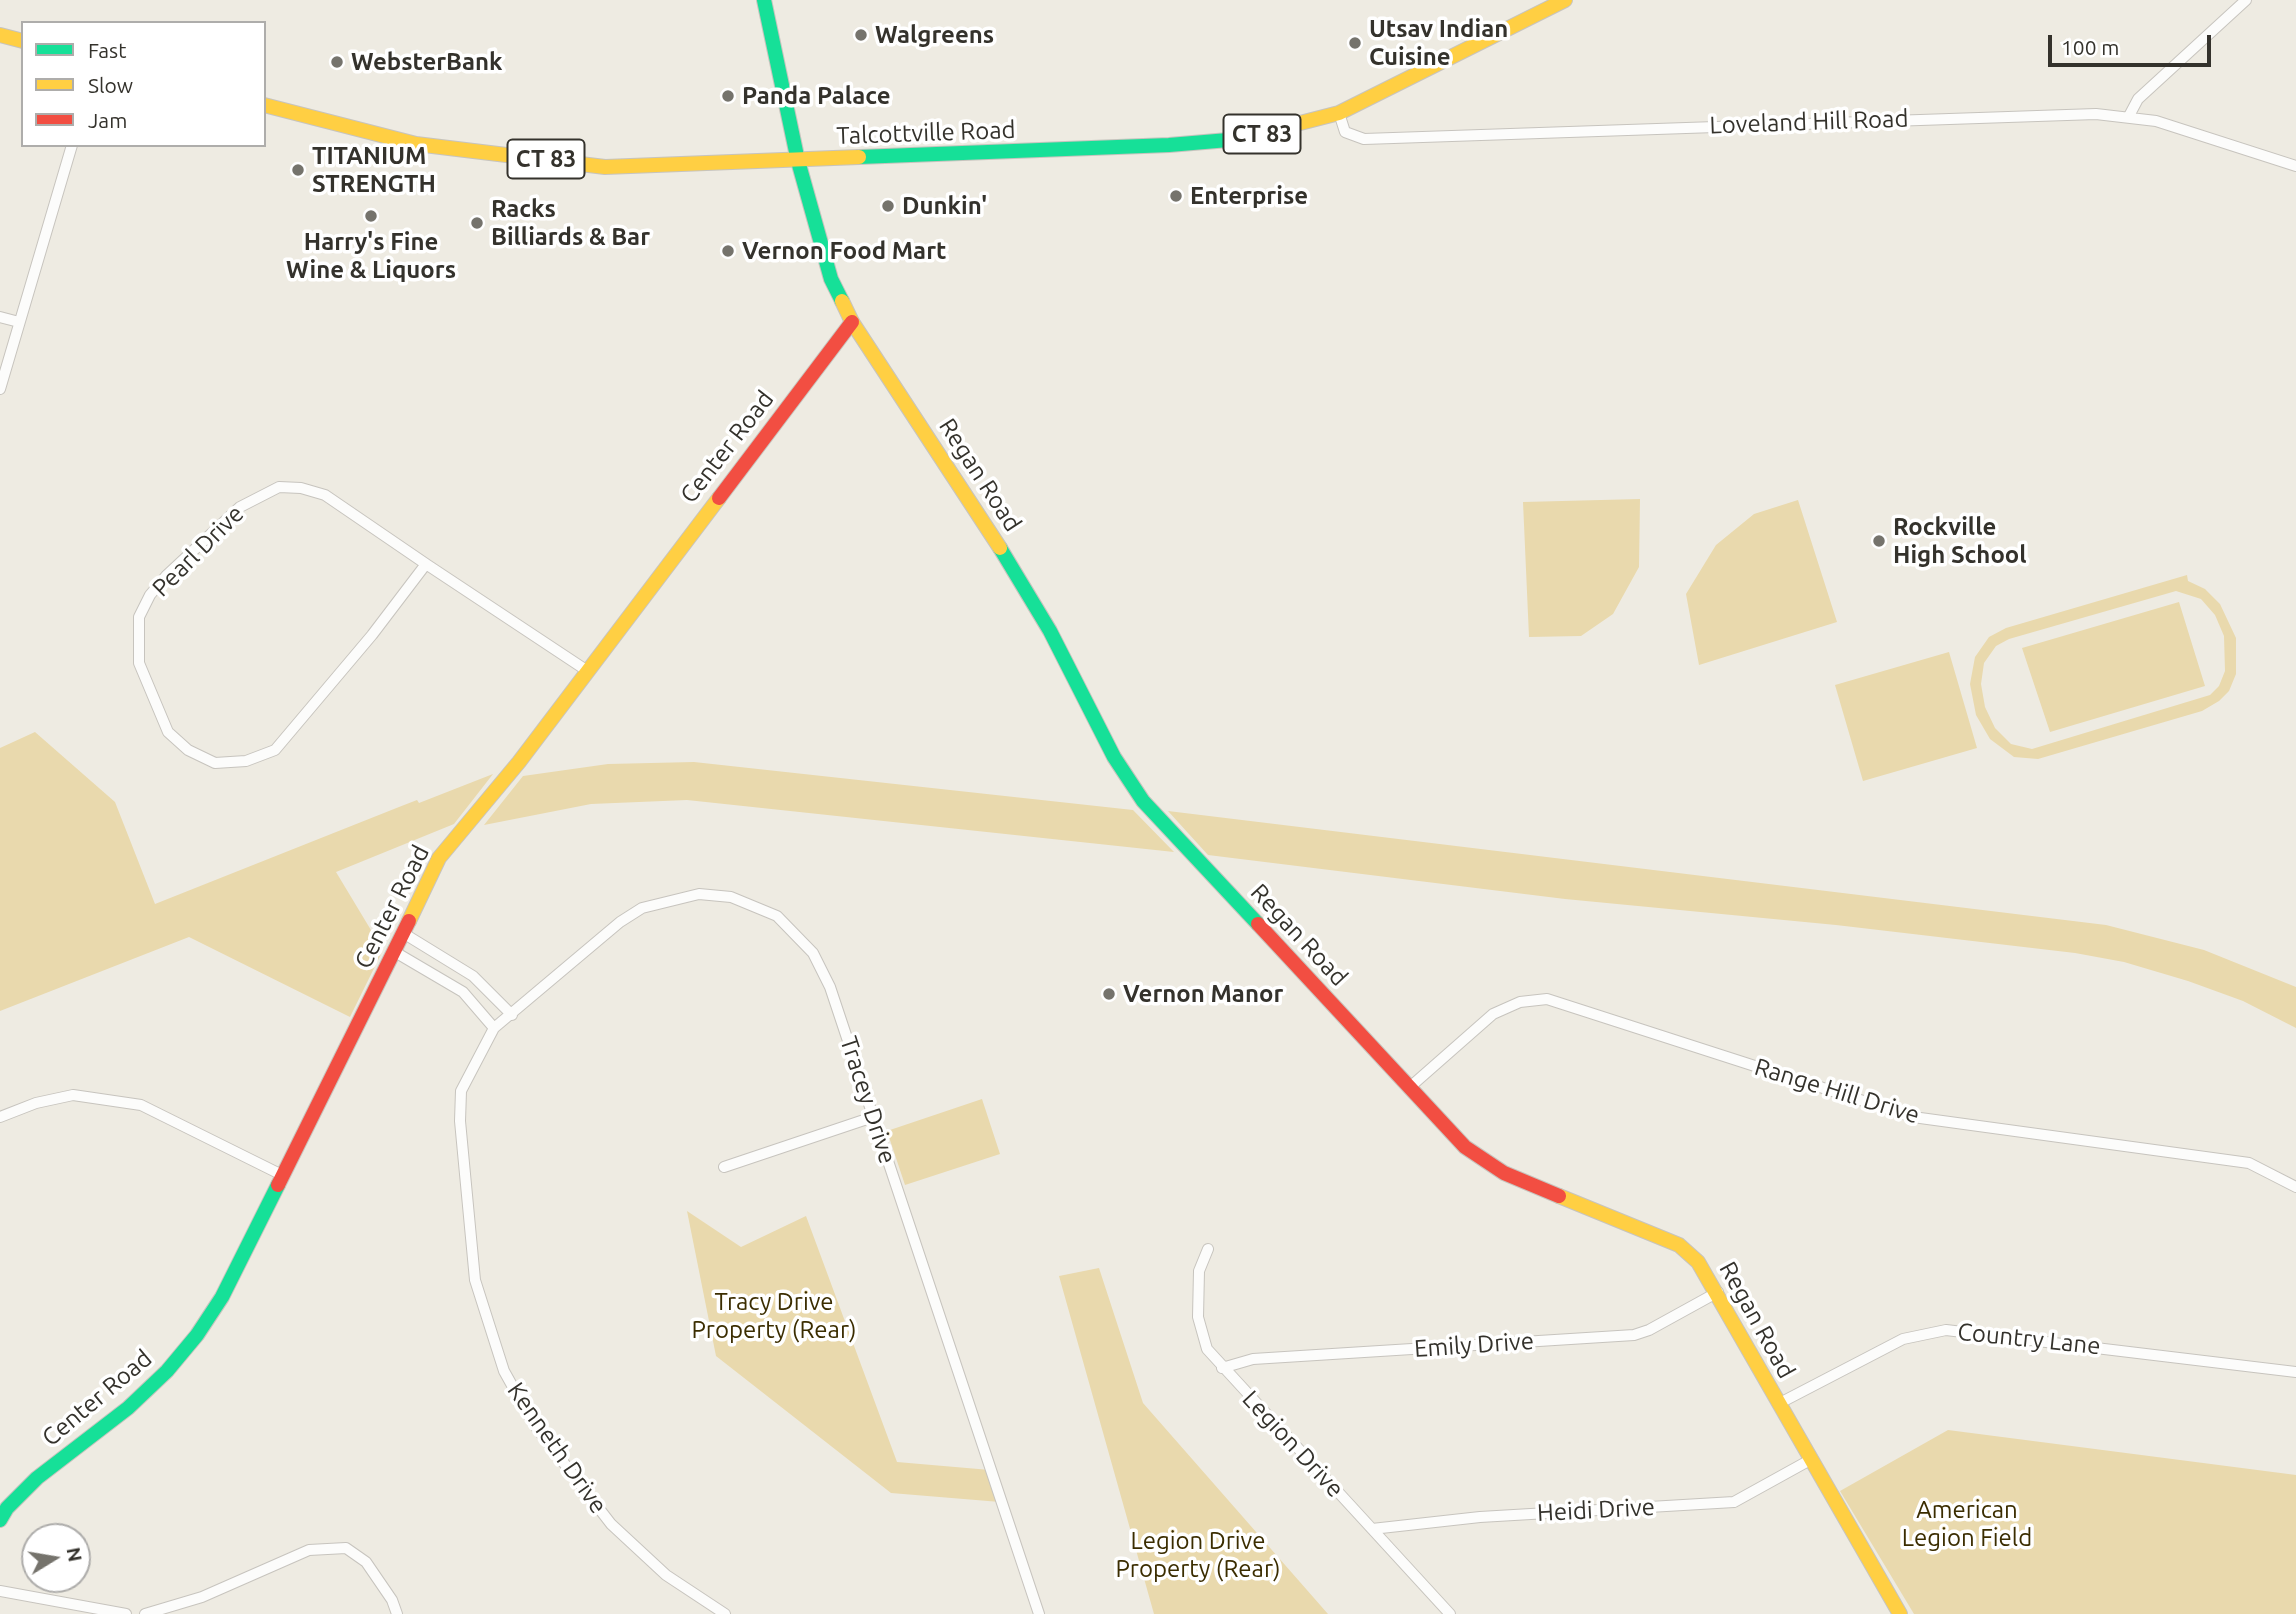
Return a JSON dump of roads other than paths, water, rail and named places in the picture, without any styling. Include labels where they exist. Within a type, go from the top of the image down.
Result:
[{"type":"street","name":"Regan Road","points":[[764,0],[798,161],[831,279],[852,322],[977,509],[1050,631],[1114,757],[1143,801],[1465,1147],[1488,1164],[1678,1245],[1698,1262],[1718,1292],[1778,1404],[1900,1614]]},
{"type":"street","name":"Talcottville Road","points":[[266,106],[416,144],[605,167],[1205,142],[1240,139],[1339,113],[1565,0]]},
{"type":"street","points":[[2246,0],[2138,99],[2129,116],[2221,139],[2296,166]]},
{"type":"street","points":[[0,35],[21,40]]},
{"type":"street","name":"Loveland Hill Road","points":[[1339,113],[1345,132],[1364,139],[1863,120],[2096,114],[2129,116]]},
{"type":"street","points":[[0,389],[71,147]]},
{"type":"street","points":[[0,317],[19,322]]},
{"type":"street","name":"Center Road","points":[[0,1520],[7,1508],[37,1478],[128,1408],[167,1371],[197,1335],[222,1297],[395,952],[439,858],[519,762],[852,322]]},
{"type":"street","name":"Pearl Drive","points":[[426,564],[328,689],[275,750],[246,761],[215,763],[188,750],[169,732],[139,663],[139,617],[150,595],[166,576],[250,501],[279,487],[302,488],[325,495],[586,670]]},
{"type":"street","name":"Tracey Drive","points":[[494,1028],[620,922],[642,908],[699,894],[732,897],[777,916],[813,953],[830,987],[1039,1614]]},
{"type":"street","points":[[403,933],[473,976],[512,1015]]},
{"type":"street","points":[[395,952],[463,992],[494,1028]]},
{"type":"street","name":"Range Hill Drive","points":[[1410,1087],[1493,1014],[1520,1002],[1547,999],[1913,1117],[2249,1163],[2296,1187]]},
{"type":"street","name":"Kenneth Drive","points":[[494,1028],[461,1091],[460,1121],[475,1280],[504,1371],[533,1423],[611,1524],[666,1575],[725,1614]]},
{"type":"street","points":[[0,1117],[36,1103],[73,1095],[141,1105],[282,1175]]},
{"type":"street","points":[[724,1167],[873,1117]]},
{"type":"street","name":"Legion Drive","points":[[1208,1249],[1199,1271],[1198,1317],[1207,1349],[1450,1614]]},
{"type":"street","name":"Emily Drive","points":[[1222,1368],[1253,1359],[1634,1335],[1649,1330],[1718,1292]]},
{"type":"street","name":"Country Lane","points":[[1778,1404],[1868,1354],[1903,1339],[1946,1330],[1968,1330],[2296,1372]]},
{"type":"street","name":"Heidi Drive","points":[[1372,1529],[1480,1517],[1734,1502],[1810,1460]]},
{"type":"street","points":[[145,1614],[202,1597],[309,1550],[346,1548],[366,1562],[393,1600],[397,1614]]},
{"type":"street","points":[[0,1591],[126,1614]]},
{"type":"place","name":"Walgreens","points":[[861,35]]},
{"type":"place","name":"Utsav Indian Cuisine","points":[[1355,43]]},
{"type":"place","name":"WebsterBank","points":[[337,62]]},
{"type":"place","name":"Panda Palace","points":[[728,96]]},
{"type":"place","name":"TITANIUM STRENGTH","points":[[298,170]]},
{"type":"place","name":"Enterprise","points":[[1176,196]]},
{"type":"place","name":"Dunkin'","points":[[888,206]]},
{"type":"place","name":"Harry's Fine Wine & Liquors","points":[[371,216]]},
{"type":"place","name":"Racks Billiards & Bar","points":[[477,223]]},
{"type":"place","name":"Vernon Food Mart","points":[[728,251]]},
{"type":"place","name":"Rockville High School","points":[[1879,541]]},
{"type":"place","name":"Vernon Manor","points":[[1109,994]]},
{"type":"park label","name":"Tracy Drive Property (Rear)","points":[[774,1316]]},
{"type":"park label","name":"American Legion Field","points":[[1967,1524]]},
{"type":"park label","name":"Legion Drive Property (Rear)","points":[[1198,1555]]}]
